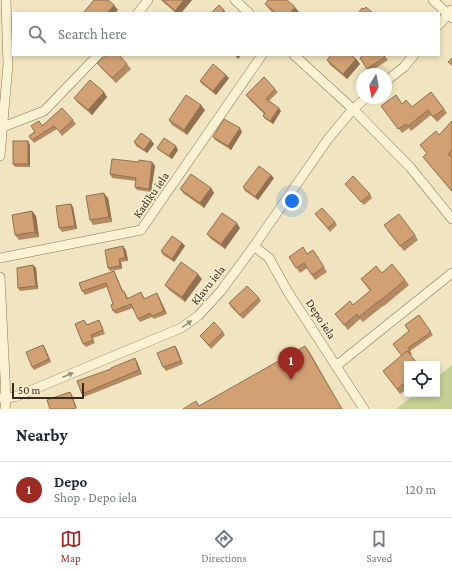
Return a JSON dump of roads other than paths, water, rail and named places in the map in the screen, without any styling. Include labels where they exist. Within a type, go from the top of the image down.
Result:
[{"type":"street","points":[[0,156],[1,127],[8,64],[6,0]]},
{"type":"street","points":[[139,12],[148,0]]},
{"type":"street","points":[[235,0],[248,12]]},
{"type":"street","points":[[433,0],[451,14],[440,24]]},
{"type":"street","points":[[1,127],[44,111],[97,56]]},
{"type":"street","name":"Kadiķu iela","points":[[0,258],[141,230],[261,56]]},
{"type":"street","points":[[295,56],[352,109],[410,167],[452,219]]},
{"type":"street","points":[[392,76],[404,67],[413,56]]},
{"type":"street","name":"Kļavu iela","points":[[3,398],[15,397],[181,328],[198,316],[212,301],[254,246],[328,139],[352,109],[358,104]]},
{"type":"street","name":"Depo iela","points":[[254,246],[269,258],[364,409]]},
{"type":"street","points":[[336,366],[452,273]]},
{"type":"street","points":[[0,277],[3,398],[5,409]]},
{"type":"place","name":"Depo","points":[[291,380]]}]
